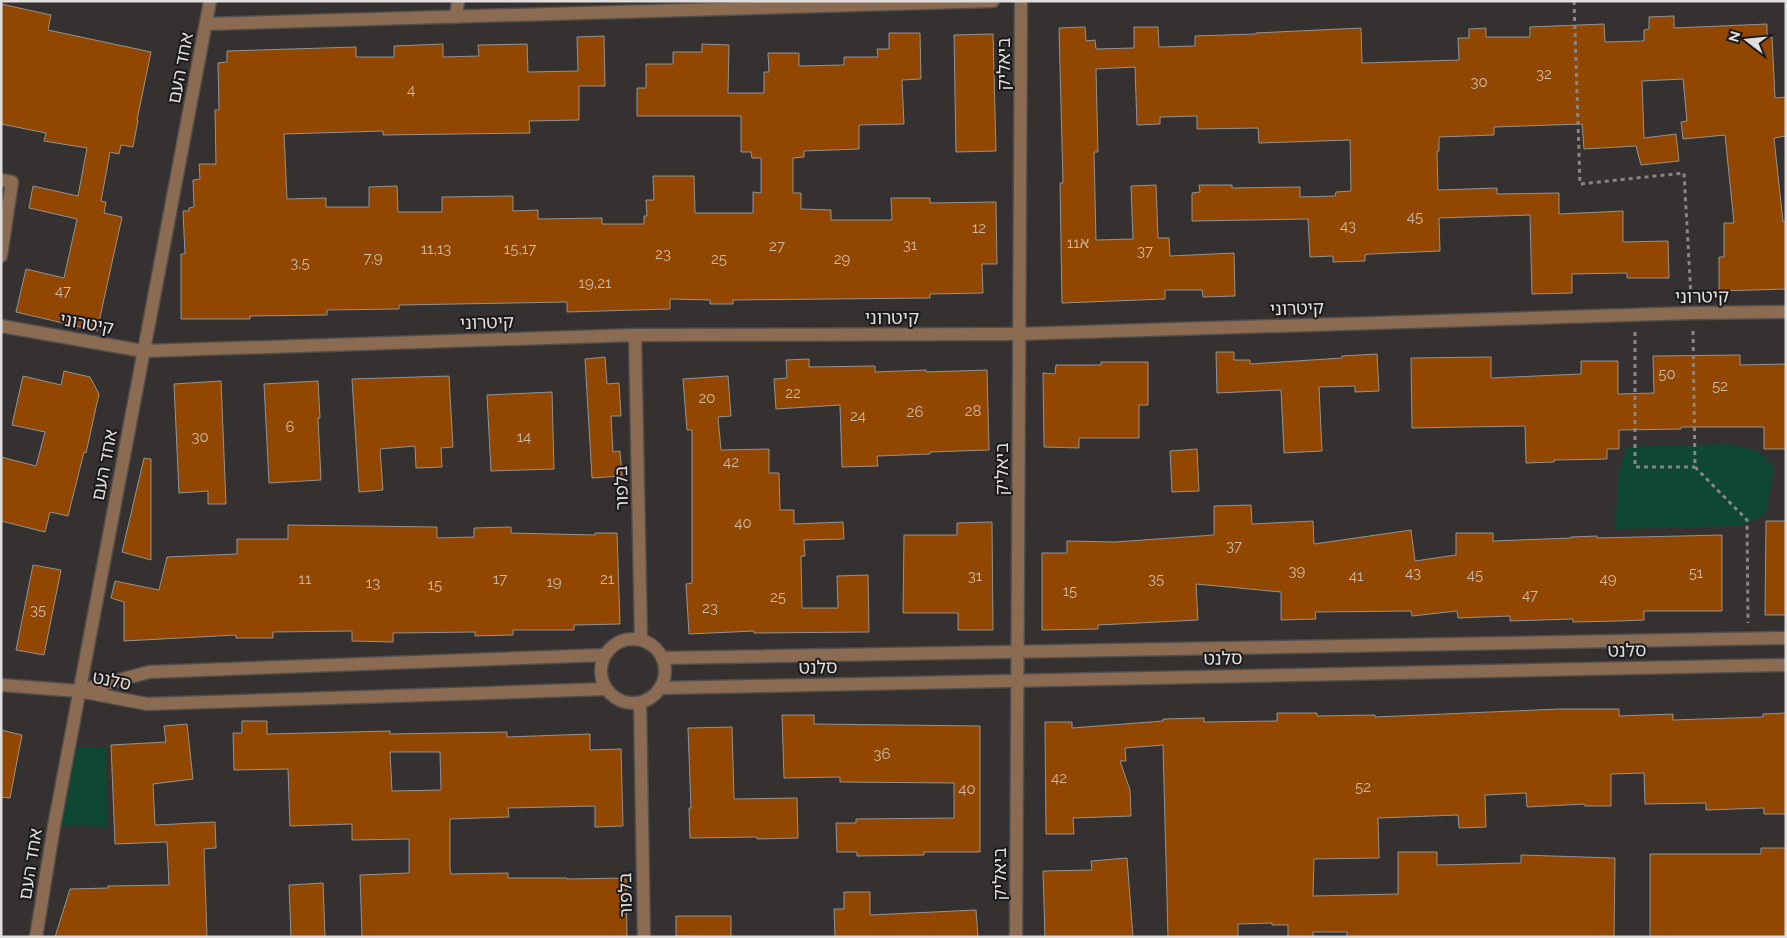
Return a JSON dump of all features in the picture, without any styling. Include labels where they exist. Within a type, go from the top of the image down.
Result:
[{"type":"street","name":"אחד העם","points":[[36,937],[79,691],[210,1]]},
{"type":"street","points":[[456,17],[458,1]]},
{"type":"street","points":[[206,24],[993,1]]},
{"type":"street","name":"ביאליק","points":[[1016,937],[1021,1]]},
{"type":"street","points":[[1,180],[12,182],[1,256]]},
{"type":"street","name":"קיטרוני","points":[[1,326],[143,351],[635,335],[1019,334],[1692,313],[1786,312]]},
{"type":"street","name":"בלפור","points":[[635,335],[641,639]]},
{"type":"street","points":[[630,638],[641,639],[650,643],[662,658],[665,668],[664,678],[655,695],[640,702],[620,701],[606,689],[600,672],[601,663],[604,655],[620,641],[630,638]]},
{"type":"street","name":"סלנט","points":[[662,658],[1786,638]]},
{"type":"street","name":"סלנט","points":[[79,691],[149,672],[604,655]]},
{"type":"street","name":"סלנט","points":[[660,688],[1786,664]]},
{"type":"street","points":[[1,685],[79,691]]},
{"type":"street","name":"סלנט","points":[[79,691],[147,704],[606,689]]},
{"type":"street","name":"בלפור","points":[[640,702],[644,937]]},
{"type":"path","points":[[1574,1],[1580,184],[1684,173],[1692,313],[1695,467],[1747,520],[1748,638]]},
{"type":"path","points":[[1634,315],[1636,467],[1695,467]]},
{"type":"green space","points":[[1728,444],[1757,451],[1774,466],[1766,514],[1740,526],[1615,529],[1619,472],[1627,447]]},
{"type":"green space","points":[[106,747],[107,827],[59,825],[73,748]]},
{"type":"building","points":[[1,4],[51,15],[48,30],[151,52],[133,147],[121,145],[119,154],[110,152],[101,201],[106,202],[104,213],[122,217],[97,331],[16,312],[26,269],[64,278],[77,219],[29,208],[33,186],[78,196],[87,148],[44,141],[46,133],[1,124]]},
{"type":"building","points":[[1674,16],[1674,28],[1767,24],[1767,38],[1772,37],[1775,98],[1786,97],[1786,136],[1774,138],[1783,222],[1786,222],[1786,289],[1719,291],[1719,257],[1724,257],[1724,223],[1734,223],[1725,135],[1683,139],[1681,122],[1687,121],[1683,79],[1642,81],[1644,138],[1676,134],[1679,161],[1641,165],[1636,146],[1584,149],[1582,124],[1494,127],[1494,135],[1439,137],[1439,151],[1437,151],[1438,190],[1497,188],[1497,194],[1559,193],[1559,214],[1623,211],[1623,242],[1668,241],[1669,278],[1627,278],[1627,273],[1572,274],[1572,293],[1532,294],[1530,215],[1439,218],[1440,251],[1370,254],[1365,255],[1365,261],[1333,262],[1333,256],[1310,257],[1308,219],[1192,221],[1192,193],[1200,192],[1199,185],[1232,185],[1232,188],[1300,187],[1300,197],[1335,196],[1336,192],[1351,191],[1350,140],[1259,143],[1258,128],[1197,129],[1197,116],[1160,117],[1160,124],[1137,125],[1135,67],[1096,69],[1098,152],[1094,152],[1096,240],[1133,239],[1131,186],[1156,185],[1158,238],[1169,238],[1170,256],[1234,253],[1235,296],[1203,297],[1202,290],[1165,290],[1165,299],[1062,303],[1060,183],[1063,183],[1059,28],[1085,27],[1086,41],[1095,40],[1096,49],[1134,48],[1134,27],[1158,27],[1159,47],[1195,46],[1195,36],[1361,28],[1362,63],[1459,60],[1458,38],[1469,38],[1469,29],[1486,28],[1486,37],[1530,37],[1530,27],[1604,24],[1605,42],[1644,41],[1644,30],[1649,29],[1649,17]]},
{"type":"building","points":[[889,33],[920,33],[921,79],[902,80],[904,124],[859,125],[859,149],[804,151],[804,157],[793,158],[793,193],[801,193],[801,209],[831,210],[831,220],[892,220],[891,198],[930,198],[930,203],[996,202],[997,264],[982,264],[983,293],[930,294],[930,298],[733,300],[733,304],[710,304],[710,300],[670,299],[670,309],[567,312],[567,302],[399,305],[399,309],[327,310],[327,315],[250,316],[250,319],[181,319],[181,254],[185,254],[183,211],[189,211],[189,208],[194,207],[193,180],[200,179],[199,164],[216,164],[215,110],[219,110],[218,63],[227,62],[227,51],[356,47],[356,57],[394,57],[394,46],[443,44],[443,57],[479,56],[478,45],[527,44],[528,72],[578,71],[577,37],[604,36],[605,86],[579,86],[579,120],[529,121],[530,133],[383,135],[383,131],[284,134],[287,199],[326,198],[326,207],[369,207],[369,187],[397,186],[398,212],[442,212],[442,197],[513,196],[513,211],[538,210],[538,219],[602,218],[602,224],[644,224],[644,216],[647,216],[646,200],[654,200],[653,176],[694,176],[695,213],[753,213],[753,192],[761,193],[761,158],[752,158],[751,152],[741,152],[741,116],[637,116],[637,88],[646,88],[646,64],[673,64],[673,52],[702,52],[702,44],[729,45],[728,93],[764,93],[764,72],[769,72],[768,53],[799,53],[799,66],[844,65],[844,57],[878,57],[877,49],[889,49]]},
{"type":"building","points":[[993,34],[996,151],[956,152],[954,35]]},
{"type":"building","points":[[1216,352],[1234,352],[1234,360],[1250,360],[1250,364],[1377,354],[1379,391],[1355,392],[1355,386],[1319,387],[1322,451],[1284,453],[1281,390],[1217,393]]},
{"type":"building","points":[[1740,355],[1740,365],[1786,364],[1786,449],[1764,449],[1764,427],[1681,427],[1681,429],[1619,430],[1619,449],[1607,449],[1607,459],[1554,460],[1554,462],[1526,463],[1525,426],[1412,428],[1411,358],[1491,357],[1491,378],[1581,374],[1581,361],[1618,361],[1618,394],[1654,393],[1653,356]]},
{"type":"building","points":[[605,357],[607,384],[619,383],[621,416],[611,416],[613,452],[620,451],[622,476],[592,478],[585,359]]},
{"type":"building","points":[[809,359],[809,367],[875,366],[875,372],[987,370],[989,450],[877,456],[878,466],[842,467],[840,405],[776,409],[774,379],[787,378],[786,360]]},
{"type":"building","points":[[1101,362],[1148,362],[1148,405],[1139,405],[1139,438],[1079,438],[1079,448],[1044,447],[1043,373],[1055,374],[1056,365],[1101,365]]},
{"type":"building","points":[[64,371],[90,377],[99,394],[86,453],[84,452],[68,516],[50,512],[45,532],[1,521],[1,457],[36,466],[45,432],[12,425],[23,376],[61,385]]},
{"type":"building","points":[[449,376],[453,447],[441,448],[442,467],[416,468],[415,446],[380,449],[383,490],[359,492],[352,379]]},
{"type":"building","points":[[728,376],[731,416],[718,417],[721,450],[769,449],[769,473],[779,473],[780,510],[794,510],[794,524],[843,522],[844,539],[804,540],[805,556],[801,556],[802,608],[838,608],[837,576],[868,575],[869,632],[754,633],[754,631],[689,634],[686,584],[692,583],[692,430],[687,430],[683,379]]},
{"type":"building","points":[[221,381],[226,504],[208,504],[208,491],[179,493],[174,384]]},
{"type":"building","points":[[318,381],[321,480],[269,483],[264,384]]},
{"type":"building","points":[[552,392],[554,469],[491,471],[487,395]]},
{"type":"building","points":[[1197,449],[1199,491],[1172,492],[1170,451]]},
{"type":"building","points":[[144,458],[151,459],[151,560],[122,552]]},
{"type":"building","points":[[1251,505],[1252,524],[1313,521],[1314,544],[1411,530],[1415,561],[1456,555],[1456,533],[1493,533],[1493,541],[1597,536],[1597,538],[1722,535],[1722,611],[1644,611],[1644,620],[1573,622],[1573,619],[1510,621],[1510,616],[1458,618],[1457,611],[1412,616],[1411,611],[1315,612],[1316,619],[1281,620],[1281,592],[1196,584],[1198,620],[1098,625],[1098,629],[1042,630],[1042,553],[1067,553],[1067,541],[1115,542],[1214,535],[1214,506]]},
{"type":"building","points":[[1766,521],[1786,521],[1786,615],[1765,615]]},
{"type":"building","points":[[992,522],[993,630],[958,630],[958,613],[903,613],[904,535],[957,535],[957,523]]},
{"type":"building","points":[[288,525],[437,527],[437,538],[474,537],[474,528],[511,527],[511,533],[595,535],[595,533],[617,533],[620,624],[574,625],[574,630],[513,630],[513,635],[475,636],[475,632],[393,633],[393,642],[352,641],[352,631],[273,632],[273,638],[236,638],[236,635],[124,641],[124,602],[111,598],[115,581],[159,590],[167,557],[237,554],[237,539],[288,539]]},
{"type":"building","points":[[33,565],[61,570],[44,655],[16,650]]},
{"type":"building","points":[[1559,709],[1619,709],[1619,716],[1673,714],[1673,720],[1763,717],[1763,714],[1786,713],[1786,814],[1764,814],[1764,808],[1706,810],[1706,803],[1645,804],[1644,773],[1611,774],[1611,806],[1585,806],[1584,804],[1527,807],[1526,793],[1485,795],[1486,827],[1459,828],[1458,815],[1378,818],[1379,858],[1314,859],[1313,896],[1398,894],[1398,852],[1437,852],[1437,865],[1521,863],[1521,855],[1615,858],[1614,937],[1347,937],[1347,932],[1313,932],[1313,937],[1288,937],[1288,925],[1272,925],[1272,923],[1238,924],[1238,937],[1168,937],[1163,745],[1125,748],[1126,761],[1120,761],[1130,790],[1131,816],[1073,818],[1074,834],[1046,834],[1045,722],[1072,722],[1072,728],[1163,721],[1163,719],[1204,718],[1204,722],[1277,721],[1277,713],[1317,713],[1317,716],[1375,715],[1375,717]]},
{"type":"building","points":[[782,715],[814,715],[814,724],[980,726],[980,852],[924,852],[924,855],[857,856],[857,852],[837,852],[836,823],[856,823],[856,819],[954,818],[954,783],[840,782],[840,777],[784,778]]},
{"type":"building","points":[[242,721],[267,721],[267,734],[390,731],[390,734],[507,732],[507,737],[590,734],[590,750],[621,749],[623,826],[595,827],[595,806],[508,808],[509,817],[450,819],[450,868],[451,874],[508,873],[508,878],[626,878],[627,937],[362,937],[360,875],[409,873],[409,839],[352,840],[352,824],[290,826],[288,769],[234,770],[233,733],[242,733]],"holes":[[[390,752],[440,752],[441,790],[392,791]]]},
{"type":"building","points":[[187,724],[193,779],[153,784],[155,825],[215,822],[216,848],[204,849],[207,937],[55,937],[70,889],[169,885],[167,842],[115,844],[111,745],[166,742],[164,726]]},
{"type":"building","points":[[732,727],[734,799],[797,798],[798,838],[690,838],[689,808],[691,808],[688,728]]},
{"type":"building","points":[[1,730],[22,735],[10,798],[1,797]]},
{"type":"building","points":[[1761,848],[1786,848],[1786,937],[1650,937],[1650,854],[1761,854]]},
{"type":"building","points":[[1127,858],[1133,937],[1045,937],[1043,871],[1092,870],[1091,861]]},
{"type":"building","points":[[323,883],[325,937],[291,937],[289,885]]},
{"type":"building","points":[[844,892],[870,892],[870,915],[976,910],[978,937],[835,937],[834,909],[844,909]]},
{"type":"building","points":[[676,916],[731,916],[731,937],[676,936]]}]
